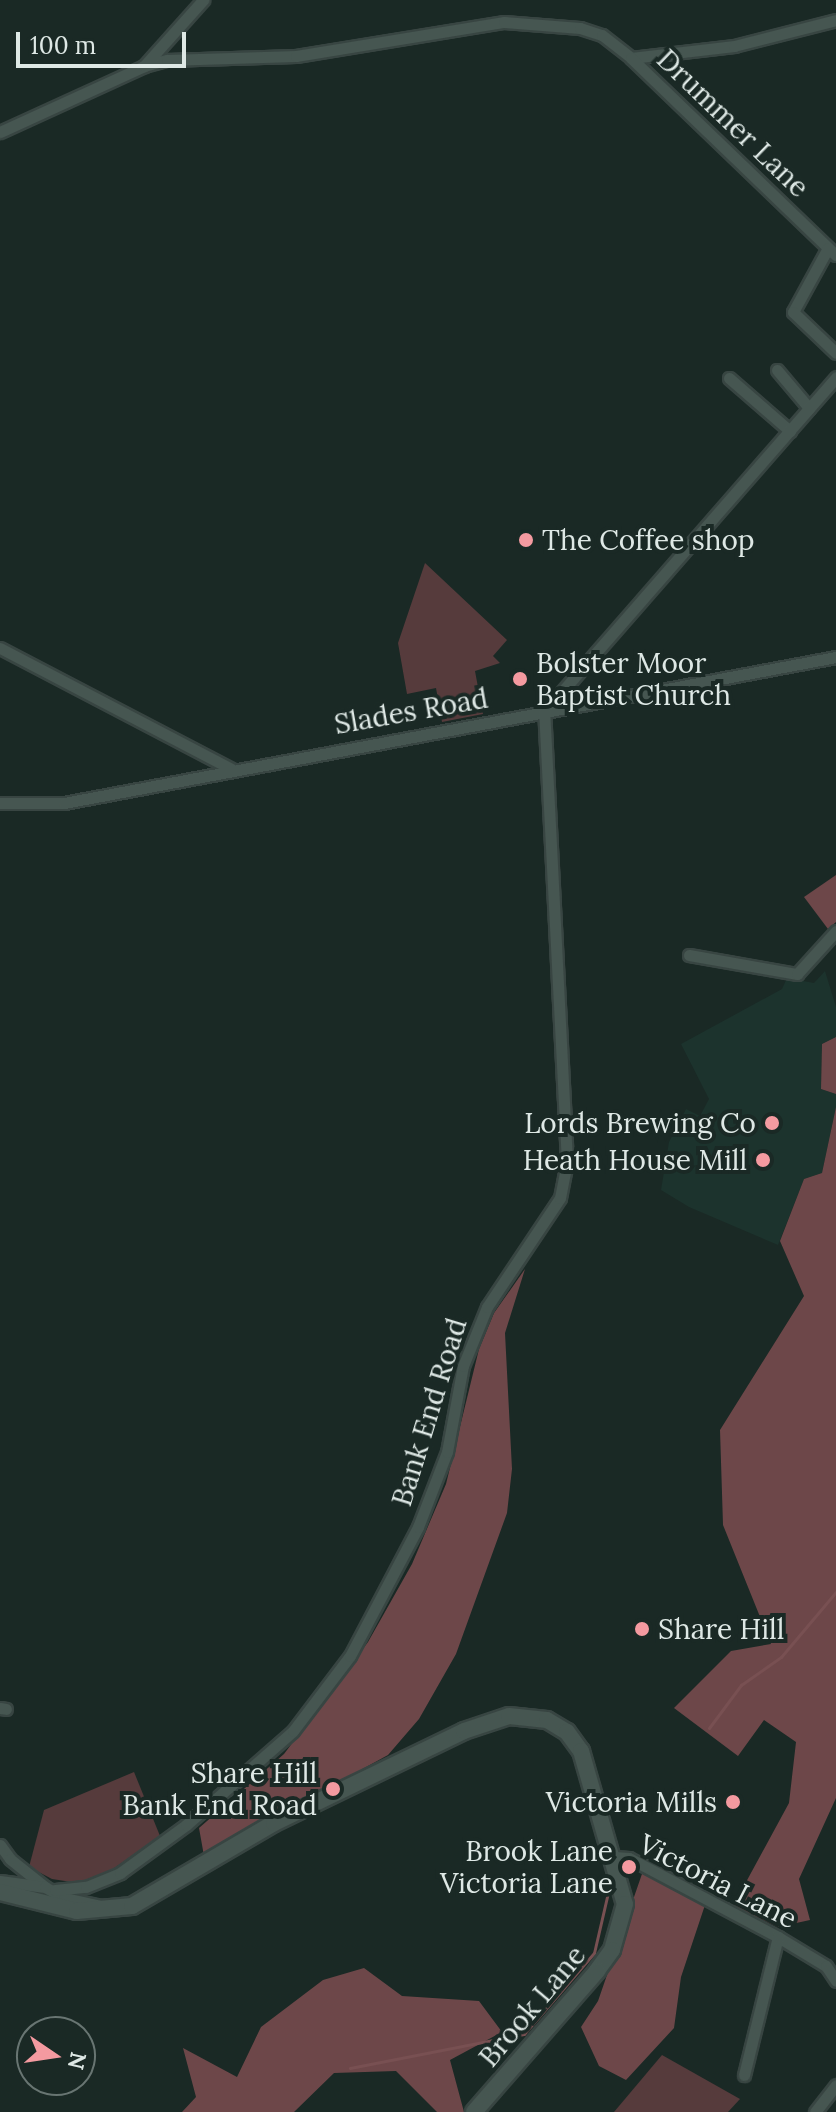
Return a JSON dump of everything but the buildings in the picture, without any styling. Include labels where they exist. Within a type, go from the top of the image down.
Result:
[{"type":"street","points":[[0,132],[144,66],[203,0]]},
{"type":"street","points":[[631,58],[734,46],[836,20]]},
{"type":"street","name":"Drummer Lane","points":[[144,66],[167,60],[296,56],[431,30],[543,21],[602,35],[631,58],[832,252]]},
{"type":"street","points":[[832,252],[793,312],[836,353]]},
{"type":"street","points":[[777,370],[809,408]]},
{"type":"street","points":[[544,711],[836,377]]},
{"type":"street","points":[[729,378],[790,431]]},
{"type":"street","points":[[0,648],[231,769]]},
{"type":"street","name":"Slades Road","points":[[0,803],[64,803],[836,657]]},
{"type":"street","name":"Bank End Road","points":[[50,1888],[86,1887],[131,1866],[249,1775],[293,1731],[350,1656],[418,1527],[447,1452],[463,1366],[487,1307],[537,1239],[567,1180],[544,711]]},
{"type":"street","points":[[689,955],[797,974],[836,931]]},
{"type":"street","points":[[0,1892],[77,1911],[113,1908],[152,1897],[274,1823],[464,1731],[509,1716],[547,1720],[578,1746],[614,1857]]},
{"type":"street","points":[[0,1845],[10,1859],[64,1898],[113,1908]]},
{"type":"street","name":"Brook Lane","points":[[474,2112],[576,2001],[612,1950],[625,1904],[614,1857]]},
{"type":"street","name":"Victoria Lane","points":[[614,1857],[629,1858],[778,1937],[826,1966],[836,1981]]},
{"type":"street","points":[[0,1881],[50,1888]]},
{"type":"street","points":[[744,2075],[778,1937]]},
{"type":"street","points":[[815,2112],[836,2085]]},
{"type":"shaded area","points":[[425,563],[507,640],[493,656],[500,663],[475,671],[483,714],[442,722],[436,688],[407,694],[398,643]]},
{"type":"shaded area","points":[[836,875],[836,922],[828,929],[804,897]]},
{"type":"shaded area","points":[[825,971],[836,1007],[836,1037],[822,1044],[821,1089],[836,1094],[836,1107],[822,1173],[804,1179],[778,1245],[689,1207],[661,1190],[669,1142],[686,1109],[700,1116],[709,1099],[681,1044],[782,989],[787,978],[814,983]]},
{"type":"shaded area","points":[[836,1037],[836,1094],[821,1089],[822,1044]]},
{"type":"shaded area","points":[[836,1107],[836,1798],[799,1879],[810,1920],[778,1927],[733,1906],[789,1803],[796,1742],[764,1720],[738,1756],[674,1708],[731,1651],[771,1644],[723,1525],[720,1430],[804,1296],[780,1241],[804,1179],[822,1173]]},
{"type":"shaded area","points":[[525,1269],[505,1333],[512,1469],[507,1513],[456,1654],[419,1719],[388,1755],[204,1856],[199,1828],[284,1754],[368,1642],[412,1564],[446,1484],[479,1349],[494,1313]]},
{"type":"shaded area","points":[[134,1772],[160,1836],[113,1869],[78,1883],[52,1879],[29,1867],[44,1810]]},
{"type":"shaded area","points":[[643,1871],[705,1905],[681,1977],[674,2028],[626,2080],[599,2066],[581,2027],[598,2001]]},
{"type":"shaded area","points":[[364,1968],[402,1996],[479,2001],[502,2032],[450,2060],[464,2112],[437,2112],[396,2071],[334,2073],[294,2112],[182,2112],[196,2097],[183,2048],[237,2077],[261,2027],[323,1980]]},
{"type":"shaded area","points":[[662,2055],[740,2099],[728,2112],[614,2112]]},
{"type":"waterway","points":[[709,1728],[741,1685],[781,1657],[836,1592]]},
{"type":"waterway","points":[[350,2068],[524,2034],[594,1953],[609,1888]]},
{"type":"place","name":"The Coffee shop","points":[[526,540]]},
{"type":"place","name":"Bolster Moor Baptist Church","points":[[520,679]]},
{"type":"place","name":"Lords Brewing Co","points":[[772,1123]]},
{"type":"place","name":"Heath House Mill","points":[[763,1160]]},
{"type":"place","name":"Share Hill","points":[[642,1629]]},
{"type":"place","name":"Share Hill Bank End Road","points":[[333,1789]]},
{"type":"place","name":"Victoria Mills","points":[[733,1802]]},
{"type":"place","name":"Brook Lane Victoria Lane","points":[[629,1867]]}]
